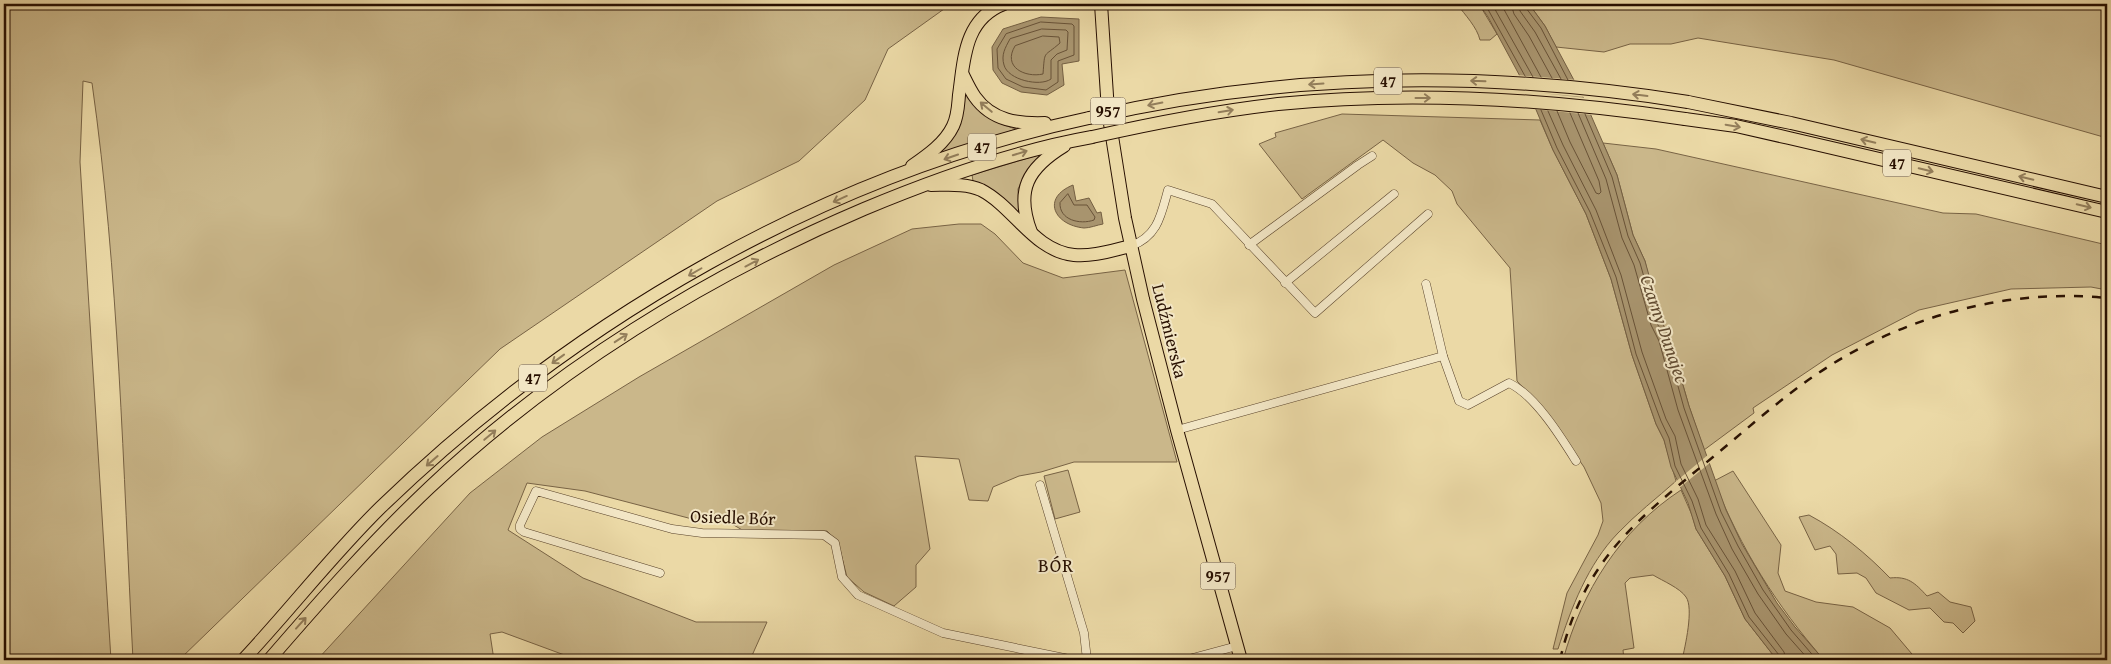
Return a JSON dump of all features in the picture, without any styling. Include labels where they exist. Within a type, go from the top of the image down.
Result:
[{"type":"main road","points":[[900,175],[932,152],[953,126],[957,115],[966,47],[970,34],[983,17],[1004,4]]},
{"type":"main road","name":"Ludźmierska","points":[[1101,4],[1105,81],[1111,137],[1131,246],[1177,430],[1241,660]]},
{"type":"main road","points":[[962,73],[975,98],[995,115],[1025,124],[1065,123]]},
{"type":"main road","name":"47","points":[[243,660],[379,509],[463,434],[541,372],[622,315],[715,260],[821,207],[900,175],[980,147],[1065,123],[1155,103],[1253,88],[1333,82],[1413,80],[1536,84],[1688,102],[1791,123],[2107,198]]},
{"type":"main road","name":"47","points":[[269,660],[356,561],[429,489],[517,413],[563,378],[648,321],[723,278],[832,223],[924,184],[1042,147],[1172,120],[1280,104],[1370,98],[1461,98],[1539,101],[1610,108],[1772,134],[2107,212]]},
{"type":"main road","points":[[1031,232],[1023,203],[1028,180],[1040,163],[1073,140]]},
{"type":"main road","points":[[924,184],[965,186],[979,189],[994,198],[1024,228],[1057,250],[1075,255],[1086,255],[1131,246]]},
{"type":"street","points":[[1249,245],[1372,156]]},
{"type":"street","points":[[1131,246],[1142,242],[1150,235],[1162,212],[1168,190],[1212,204],[1314,313],[1428,214]]},
{"type":"street","points":[[1285,284],[1394,194]]},
{"type":"street","points":[[1426,284],[1443,356],[1459,401],[1468,405],[1509,383],[1518,387],[1550,422],[1576,461]]},
{"type":"street","points":[[1177,430],[1443,356]]},
{"type":"street","points":[[1040,485],[1084,633],[1087,660]]},
{"type":"street","name":"Osiedle Bór","points":[[660,573],[524,532],[520,529],[520,525],[536,491],[679,530],[702,533],[824,535],[835,543],[842,577],[858,595],[943,633],[1074,660]]},
{"type":"street","points":[[1185,660],[1237,646]]},
{"type":"shaded area","points":[[4,4],[951,4],[888,49],[865,100],[799,161],[717,201],[500,349],[179,660],[133,660],[119,371],[108,227],[92,83],[83,81],[80,162],[111,660],[4,660]]},
{"type":"shaded area","points":[[1457,4],[1479,4],[1497,34],[1490,40],[1480,40],[1474,26]]},
{"type":"shaded area","points":[[1529,4],[2107,4],[2107,138],[1834,60],[1698,38],[1671,44],[1630,44],[1604,52],[1556,47],[1545,26]]},
{"type":"shaded area","points":[[965,92],[993,119],[1016,129],[937,157],[949,142],[957,127]]},
{"type":"shaded area","points":[[1342,114],[1540,120],[1553,150],[1586,214],[1611,279],[1632,355],[1656,424],[1664,440],[1676,481],[1639,513],[1607,545],[1582,587],[1558,649],[1553,649],[1567,593],[1598,535],[1603,521],[1601,503],[1584,467],[1548,415],[1517,381],[1510,268],[1457,204],[1452,191],[1435,175],[1413,163],[1383,140],[1302,199],[1259,144],[1276,137],[1275,133]]},
{"type":"shaded area","points":[[1603,143],[1656,149],[1943,213],[1976,214],[2107,245],[2107,290],[2091,287],[2011,289],[1919,310],[1832,355],[1753,408],[1754,413],[1704,450],[1669,337],[1662,322],[1645,261],[1633,235],[1617,175]]},
{"type":"shaded area","points":[[1048,152],[1023,179],[1018,189],[1019,215],[999,195],[973,181],[972,175]]},
{"type":"shaded area","points":[[959,224],[981,224],[995,234],[1023,263],[1063,278],[1125,270],[1177,462],[1074,462],[1041,472],[1019,476],[993,487],[988,501],[969,500],[959,459],[915,456],[930,549],[916,565],[916,587],[894,606],[864,592],[847,577],[838,542],[827,531],[744,531],[720,517],[696,520],[585,491],[527,483],[508,530],[583,578],[696,622],[767,622],[750,660],[578,660],[502,632],[490,634],[494,660],[317,660],[470,493],[542,437],[639,377],[834,265],[912,229]]},
{"type":"shaded area","points":[[1068,470],[1080,512],[1055,519],[1044,476]]},
{"type":"shaded area","points":[[1733,471],[1781,545],[1778,573],[1785,591],[1816,602],[1853,607],[1890,628],[1917,660],[1824,660],[1775,597],[1736,530],[1714,481]]},
{"type":"shaded area","points":[[1681,490],[1696,529],[1725,576],[1745,619],[1777,660],[1682,660],[1688,628],[1688,602],[1680,591],[1653,575],[1630,578],[1625,583],[1634,648],[1623,650],[1624,660],[1563,660],[1581,610],[1606,564],[1640,524],[1659,506]]},
{"type":"shaded area","points":[[1809,515],[1831,528],[1852,544],[1890,578],[1902,578],[1911,581],[1927,596],[1938,592],[1950,602],[1971,607],[1975,621],[1963,633],[1953,623],[1944,622],[1930,608],[1909,610],[1876,593],[1866,578],[1857,573],[1838,574],[1836,554],[1830,546],[1815,550],[1799,517]]},
{"type":"water","name":"Czarny Dunajec","points":[[1479,4],[1529,4],[1545,26],[1583,97],[1617,175],[1633,235],[1645,261],[1689,406],[1726,510],[1742,544],[1777,603],[1824,660],[1777,660],[1745,619],[1725,576],[1696,529],[1688,503],[1671,467],[1664,440],[1656,424],[1632,355],[1611,279],[1586,214],[1553,150],[1529,93]]},
{"type":"water","points":[[1041,17],[1079,19],[1079,61],[1062,64],[1064,85],[1047,95],[1021,92],[1002,83],[993,70],[992,47],[1003,29]]},
{"type":"water","points":[[1073,185],[1076,201],[1089,198],[1097,213],[1101,212],[1103,224],[1084,228],[1074,226],[1059,217],[1055,210],[1057,197],[1063,190]]},
{"type":"pier","points":[[1516,75],[1577,80],[1586,97],[1540,93],[1586,98],[1593,115],[1533,109]]},
{"type":"pier","points":[[1709,454],[1711,462],[1678,489],[1674,483]]},
{"type":"railway","points":[[1560,660],[1570,625],[1583,595],[1599,568],[1617,544],[1661,501],[1777,404],[1817,374],[1849,354],[1884,337],[1919,322],[1956,311],[1993,303],[2031,298],[2069,296],[2107,298]]},
{"type":"district","name":"BÓR","points":[[1056,565]]}]
